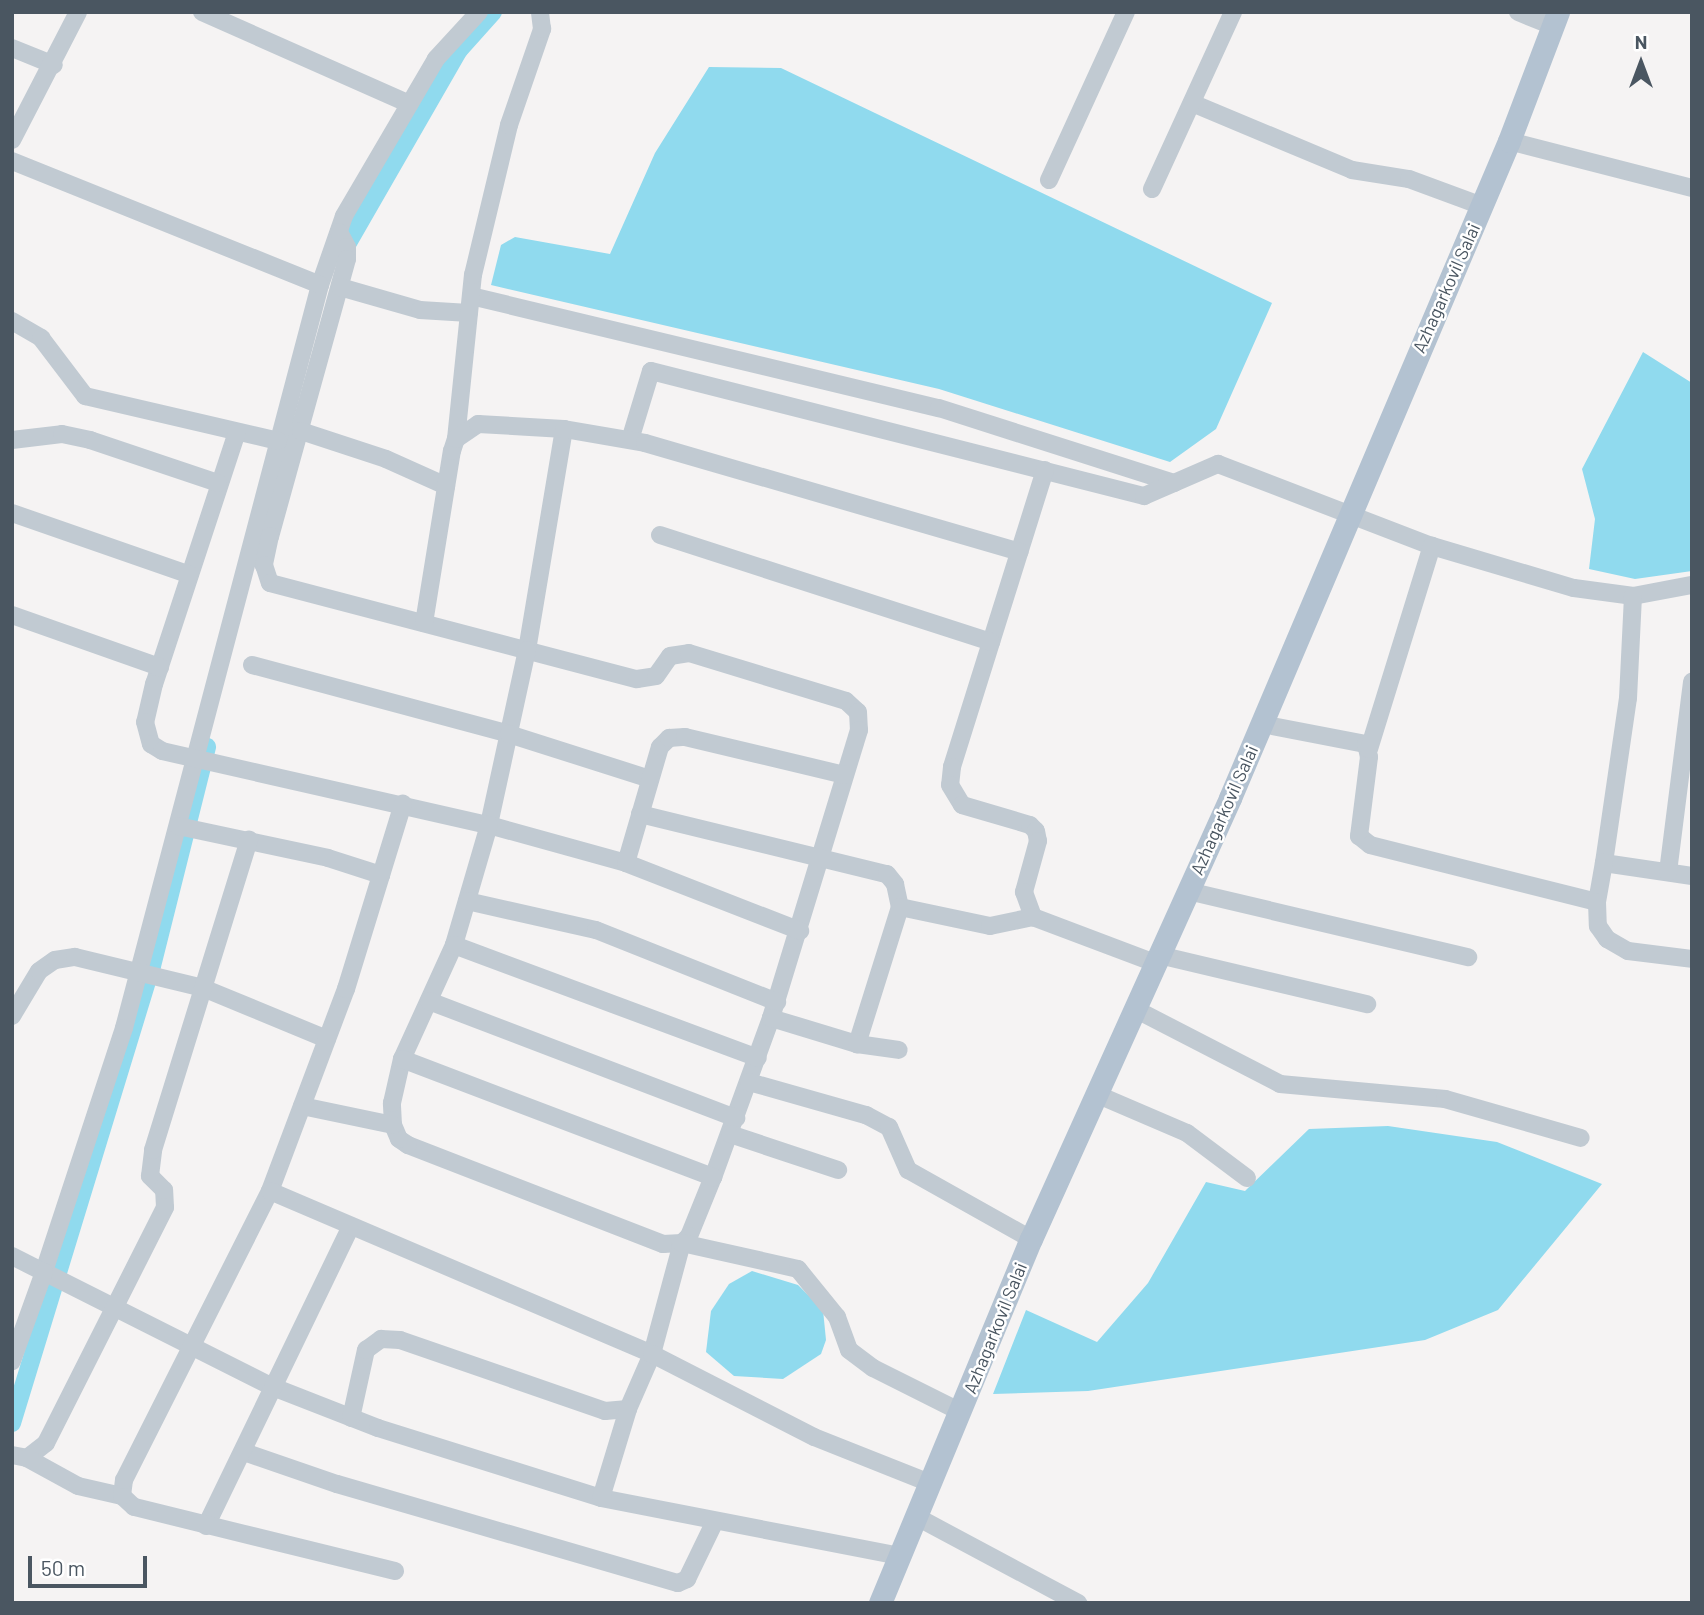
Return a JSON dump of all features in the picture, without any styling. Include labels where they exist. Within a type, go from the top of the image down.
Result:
[{"type":"main road","name":"Azhagarkovil Salai","points":[[880,1603],[1031,1239],[1262,724],[1349,512],[1482,206],[1555,19]]},
{"type":"street","points":[[12,140],[54,65],[78,12]]},
{"type":"street","points":[[202,12],[410,104]]},
{"type":"street","points":[[424,622],[456,439],[470,304],[506,138],[542,29],[540,12]]},
{"type":"street","points":[[1049,180],[1126,12]]},
{"type":"street","points":[[1152,189],[1233,12]]},
{"type":"street","points":[[1518,12],[1555,19]]},
{"type":"street","points":[[12,1361],[54,1277],[147,972],[203,760],[278,441],[320,285],[410,104],[436,59],[470,14]]},
{"type":"street","points":[[12,47],[54,65]]},
{"type":"street","points":[[1192,103],[1352,170],[1409,179],[1482,206]]},
{"type":"street","points":[[1509,141],[1692,188]]},
{"type":"street","points":[[12,161],[320,285]]},
{"type":"street","points":[[343,239],[340,287],[270,536],[264,576],[283,589],[424,622],[637,679],[656,677],[670,656],[689,653],[846,701],[858,712],[859,730],[800,931],[733,1126],[689,1236],[682,1243],[652,1354],[628,1409],[601,1497]]},
{"type":"street","points":[[340,287],[420,310],[470,304],[939,408],[1174,483]]},
{"type":"street","points":[[12,321],[41,338],[85,396],[278,441]]},
{"type":"street","points":[[630,440],[651,372],[1144,496],[1218,464],[1432,546],[1574,588],[1633,596],[1692,585]]},
{"type":"street","points":[[456,439],[478,424],[564,429],[630,440],[1019,552]]},
{"type":"street","points":[[564,429],[527,649],[489,825],[454,945],[402,1059],[391,1103],[393,1125],[399,1139],[408,1146],[663,1244],[682,1243],[798,1269],[837,1317],[849,1350],[873,1368],[961,1412]]},
{"type":"street","points":[[300,431],[386,459],[446,486]]},
{"type":"street","points":[[237,432],[218,483],[160,667],[146,734],[150,744],[162,751],[402,804],[626,863],[800,931]]},
{"type":"street","points":[[12,440],[62,434],[218,483]]},
{"type":"street","points":[[1033,917],[1024,892],[1038,841],[1036,831],[1030,825],[962,804],[950,785],[1045,470]]},
{"type":"street","points":[[12,513],[190,575]]},
{"type":"street","points":[[660,535],[991,642]]},
{"type":"street","points":[[1432,546],[1368,750],[1360,823],[1363,840],[1384,849],[1597,902]]},
{"type":"street","points":[[1633,596],[1628,698],[1597,902],[1598,926],[1607,939],[1628,951],[1692,959]]},
{"type":"street","points":[[12,615],[160,667]]},
{"type":"street","points":[[252,665],[509,734],[650,779]]},
{"type":"street","points":[[1668,872],[1692,682]]},
{"type":"street","points":[[1262,724],[1358,739],[1368,750]]},
{"type":"street","points":[[626,863],[660,747],[669,738],[685,737],[845,775]]},
{"type":"street","points":[[122,1496],[124,1480],[270,1191],[327,1039],[402,804]]},
{"type":"street","points":[[640,814],[822,855],[887,874],[895,884],[900,907],[857,1044]]},
{"type":"street","points":[[186,827],[381,875]]},
{"type":"street","points":[[19,1457],[46,1443],[165,1207],[164,1191],[150,1176],[150,1166],[249,841]]},
{"type":"street","points":[[1604,863],[1692,876]]},
{"type":"street","points":[[1188,891],[1468,957]]},
{"type":"street","points":[[467,901],[596,930],[857,1044],[899,1050]]},
{"type":"street","points":[[900,907],[990,926],[1033,917],[1157,959],[1367,1004]]},
{"type":"street","points":[[454,945],[758,1058]]},
{"type":"street","points":[[12,1016],[39,971],[55,960],[92,959],[203,988],[327,1039]]},
{"type":"street","points":[[429,1001],[838,1170]]},
{"type":"street","points":[[1135,1009],[1280,1084],[1445,1099],[1581,1138]]},
{"type":"street","points":[[402,1059],[713,1177]]},
{"type":"street","points":[[749,1082],[866,1115],[889,1127],[908,1170],[1031,1239]]},
{"type":"street","points":[[1096,1094],[1176,1127],[1247,1178]]},
{"type":"street","points":[[302,1106],[393,1125]]},
{"type":"street","points":[[270,1191],[652,1354],[814,1437],[932,1483]]},
{"type":"street","points":[[206,1526],[351,1226]]},
{"type":"street","points":[[12,1256],[273,1387],[351,1418],[601,1497],[900,1556]]},
{"type":"street","points":[[351,1418],[366,1350],[381,1339],[400,1340],[605,1411],[628,1409]]},
{"type":"street","points":[[244,1452],[337,1484],[678,1583],[687,1579],[715,1521]]},
{"type":"street","points":[[19,1457],[78,1486],[122,1496],[134,1507],[395,1571]]},
{"type":"street","points":[[917,1517],[1078,1603]]},
{"type":"water","points":[[709,67],[781,68],[1272,303],[1216,429],[1170,462],[939,389],[491,285],[501,245],[515,237],[610,254],[655,153]]},
{"type":"water","points":[[1643,352],[1692,383],[1692,571],[1635,579],[1589,569],[1595,519],[1582,469]]},
{"type":"water","points":[[1388,1126],[1497,1142],[1602,1184],[1498,1310],[1425,1340],[1088,1391],[993,1394],[1026,1310],[1097,1342],[1148,1283],[1206,1182],[1245,1191],[1309,1129]]},
{"type":"water","points":[[752,1271],[798,1285],[823,1310],[826,1340],[821,1354],[783,1379],[734,1376],[706,1352],[711,1311],[729,1284]]},
{"type":"waterway","points":[[341,255],[459,50],[493,12]]},
{"type":"waterway","points":[[12,1423],[152,966],[207,747]]}]
